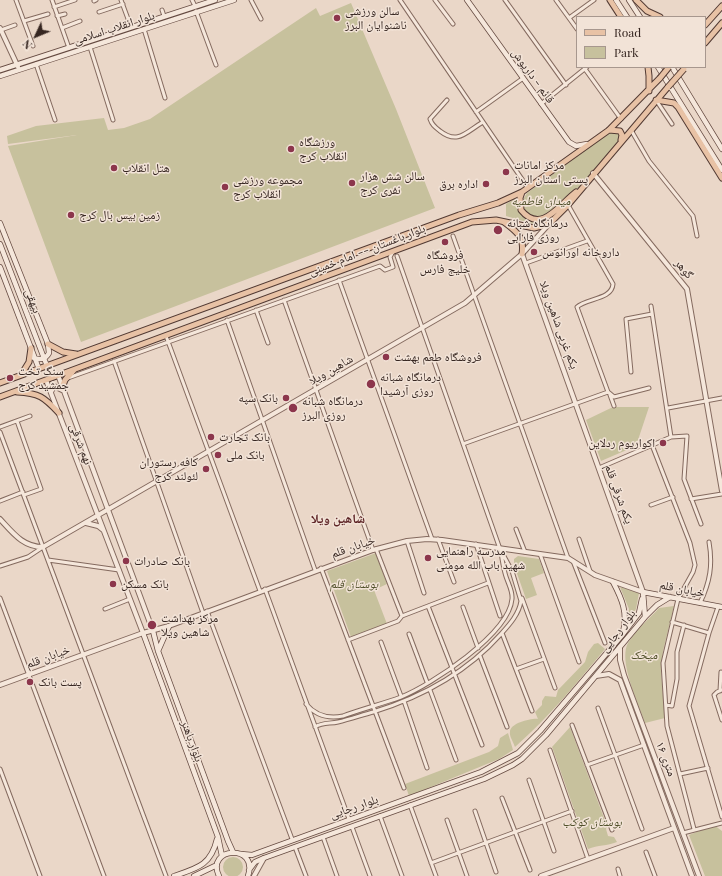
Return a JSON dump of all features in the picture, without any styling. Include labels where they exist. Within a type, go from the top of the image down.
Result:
[{"type":"main road","name":"بلوار انقلاب اسلامی","points":[[0,70],[36,64],[90,47],[144,29],[215,0]]},
{"type":"main road","name":"بلوار انقلاب اسلامی","points":[[0,76],[18,67],[69,48],[164,16],[234,0]]},
{"type":"main road","name":"قائم - داریوش","points":[[467,0],[522,79],[572,145],[580,147],[592,142]]},
{"type":"main road","points":[[610,0],[620,16]]},
{"type":"main road","points":[[616,0],[626,16]]},
{"type":"main road","points":[[629,0],[639,16]]},
{"type":"main road","points":[[636,0],[650,16]]},
{"type":"main road","points":[[706,24],[722,6]]},
{"type":"main road","points":[[647,11],[658,16]]},
{"type":"main road","points":[[706,19],[711,18]]},
{"type":"main road","points":[[706,42],[722,25]]},
{"type":"main road","points":[[648,68],[649,91]]},
{"type":"main road","points":[[659,68],[722,170]]},
{"type":"main road","name":"بلوار باغستان -- امام خمینی","points":[[0,383],[459,215],[504,201],[528,188],[609,130],[649,91],[669,68]]},
{"type":"main road","points":[[671,68],[722,149]]},
{"type":"main road","points":[[549,224],[568,205],[593,173],[684,68]]},
{"type":"main road","points":[[656,100],[674,103],[678,107],[722,178]]},
{"type":"main road","points":[[609,130],[620,131],[622,135],[621,141]]},
{"type":"main road","points":[[522,192],[520,198],[521,210],[529,217],[539,219],[550,216],[583,186]]},
{"type":"main road","name":"بلوار باغستان -- امام خمینی","points":[[0,397],[166,334],[296,288],[472,222],[489,219],[534,228],[549,224]]},
{"type":"main road","points":[[503,221],[521,236],[523,242],[522,254]]},
{"type":"main road","name":"بیهقی","points":[[0,222],[48,344]]},
{"type":"main road","name":"بیهقی","points":[[0,244],[47,366]]},
{"type":"main road","points":[[337,260],[336,266],[341,270]]},
{"type":"main road","points":[[323,266],[327,270],[327,276]]},
{"type":"main road","name":"بیهقی","points":[[0,267],[39,369]]},
{"type":"main road","points":[[130,336],[129,341],[133,347]]},
{"type":"main road","points":[[120,340],[125,342],[125,350]]},
{"type":"main road","points":[[48,344],[63,352],[77,355]]},
{"type":"main road","points":[[34,358],[44,358],[49,353],[48,344]]},
{"type":"main road","points":[[21,376],[29,362],[31,348]]},
{"type":"main road","points":[[63,390],[66,378],[77,368]]},
{"type":"main road","points":[[14,392],[34,393],[45,398],[58,413]]},
{"type":"main road","points":[[613,582],[625,610],[626,621],[623,634]]},
{"type":"main road","name":"خیابان قلم","points":[[643,592],[720,607]]},
{"type":"main road","name":"بلوار رجایی","points":[[241,854],[252,855],[292,839],[481,772],[518,753],[623,634],[639,612],[643,592]]},
{"type":"main road","name":"بلوار رجایی","points":[[249,870],[255,862],[264,858],[484,779],[522,759],[550,730],[645,617],[643,592]]},
{"type":"main road","points":[[639,612],[645,617],[657,605],[670,597]]},
{"type":"main road","points":[[158,651],[169,626]]},
{"type":"main road","name":"بلوار باهنر","points":[[153,631],[158,651],[233,852]]},
{"type":"main road","name":"بلوار باهنر","points":[[143,633],[218,838],[222,856]]},
{"type":"main road","points":[[518,753],[522,759]]},
{"type":"main road","points":[[174,876],[196,868],[208,861],[214,852],[218,838]]},
{"type":"main road","points":[[194,876],[217,865],[222,856],[233,852],[241,854],[248,861],[248,876]]},
{"type":"main road","points":[[217,865],[219,876]]},
{"type":"main road","points":[[204,872],[208,876]]},
{"type":"street","points":[[16,0],[33,46]]},
{"type":"street","points":[[52,0],[69,48]]},
{"type":"street","points":[[54,7],[75,0]]},
{"type":"street","points":[[192,0],[216,65]]},
{"type":"street","points":[[251,0],[261,19]]},
{"type":"street","points":[[400,0],[528,188]]},
{"type":"street","points":[[436,0],[452,24]]},
{"type":"street","points":[[504,0],[566,84]]},
{"type":"street","points":[[556,0],[576,28]]},
{"type":"street","points":[[569,18],[594,0]]},
{"type":"street","points":[[99,12],[122,1],[131,27]]},
{"type":"street","points":[[162,10],[164,16]]},
{"type":"street","points":[[24,21],[48,14]]},
{"type":"street","points":[[57,16],[65,14]]},
{"type":"street","points":[[62,28],[80,21]]},
{"type":"street","points":[[15,25],[0,29],[18,67]]},
{"type":"street","points":[[144,29],[165,98]]},
{"type":"street","points":[[90,47],[113,120]]},
{"type":"street","points":[[36,64],[55,120]]},
{"type":"street","points":[[541,104],[586,68],[621,119]]},
{"type":"street","points":[[476,112],[522,79]]},
{"type":"street","points":[[447,100],[430,119],[432,124],[449,137],[456,138],[483,122]]},
{"type":"street","points":[[656,100],[672,124]]},
{"type":"street","points":[[631,130],[649,161],[693,216],[697,236]]},
{"type":"street","name":"گوهر","points":[[593,173],[687,289],[722,491]]},
{"type":"street","points":[[568,205],[587,241],[612,281],[613,288],[608,293],[577,307],[608,392],[612,396],[614,406]]},
{"type":"street","name":"شاهین ویلا","points":[[0,566],[28,557],[156,481],[422,329],[475,296],[522,254],[549,224]]},
{"type":"street","points":[[453,236],[568,558]]},
{"type":"street","points":[[526,263],[587,241]]},
{"type":"street","points":[[66,378],[368,270],[380,266],[385,270],[393,267],[390,257],[394,250]]},
{"type":"street","name":"یکم غربی شاهین ویلا","points":[[522,254],[576,403]]},
{"type":"street","points":[[306,704],[316,714],[335,718],[401,696],[452,667],[478,648],[498,626],[511,606],[512,592],[505,574],[500,549],[397,256]]},
{"type":"street","points":[[339,280],[432,539]]},
{"type":"street","points":[[296,288],[298,295]]},
{"type":"street","points":[[284,300],[375,549],[402,616]]},
{"type":"street","points":[[651,306],[668,408],[671,437]]},
{"type":"street","points":[[256,310],[268,343]]},
{"type":"street","points":[[630,372],[626,319],[652,314]]},
{"type":"street","points":[[227,320],[315,570]]},
{"type":"street","points":[[166,334],[208,451],[349,819]]},
{"type":"street","points":[[114,361],[156,481],[292,839]]},
{"type":"street","name":"نهم شرقی","points":[[58,375],[153,631]]},
{"type":"street","name":"نهم شرقی","points":[[46,380],[143,633]]},
{"type":"street","points":[[51,393],[52,387],[54,386],[63,390]]},
{"type":"street","points":[[612,396],[649,388]]},
{"type":"street","points":[[463,444],[608,392]]},
{"type":"street","points":[[668,408],[722,398]]},
{"type":"street","name":"یکم شرقی قلم","points":[[576,403],[643,592]]},
{"type":"street","points":[[0,427],[30,416]]},
{"type":"street","points":[[0,501],[41,489],[17,421]]},
{"type":"street","points":[[0,432],[166,876]]},
{"type":"street","points":[[599,468],[671,437],[684,435],[688,437],[684,479],[701,524]]},
{"type":"street","points":[[652,445],[690,543],[695,565],[694,572],[678,599],[663,663],[667,726],[694,829]]},
{"type":"street","points":[[692,499],[722,494]]},
{"type":"street","points":[[651,505],[673,496]]},
{"type":"street","points":[[0,519],[22,542],[29,546],[43,547]]},
{"type":"street","points":[[86,523],[98,526],[104,531]]},
{"type":"street","points":[[516,529],[525,552]]},
{"type":"street","points":[[438,539],[454,582]]},
{"type":"street","name":"خیابان قلم","points":[[0,685],[143,633],[169,626],[315,570],[375,549],[407,541],[438,539],[568,558],[590,573],[643,592]]},
{"type":"street","points":[[579,539],[590,573]]},
{"type":"street","points":[[407,541],[424,593]]},
{"type":"street","points":[[700,603],[708,585],[712,559],[709,542]]},
{"type":"street","points":[[476,544],[500,616]]},
{"type":"street","points":[[500,549],[512,571],[555,688]]},
{"type":"street","points":[[540,554],[579,662]]},
{"type":"street","points":[[48,560],[119,570]]},
{"type":"street","points":[[573,561],[605,643]]},
{"type":"street","points":[[321,568],[404,788]]},
{"type":"street","points":[[505,574],[507,570],[512,571]]},
{"type":"street","points":[[348,640],[398,621],[402,616],[488,583]]},
{"type":"street","points":[[315,727],[322,723],[336,722],[375,711],[430,690],[480,656],[502,633],[517,613],[521,604],[521,596]]},
{"type":"street","points":[[0,598],[2,608],[30,674],[104,876]]},
{"type":"street","points":[[105,609],[130,599]]},
{"type":"street","points":[[428,606],[482,745]]},
{"type":"street","points":[[720,607],[709,632],[689,706],[722,817]]},
{"type":"street","points":[[463,608],[478,648]]},
{"type":"street","points":[[672,622],[709,632]]},
{"type":"street","points":[[666,705],[672,706],[677,679],[677,652],[684,626]]},
{"type":"street","points":[[502,633],[532,711]]},
{"type":"street","points":[[409,634],[427,682]]},
{"type":"street","points":[[381,642],[401,696]]},
{"type":"street","name":"۱۶ متری","points":[[620,648],[621,668],[699,876]]},
{"type":"street","points":[[480,656],[507,727]]},
{"type":"street","points":[[516,669],[544,658]]},
{"type":"street","points":[[721,672],[720,691],[714,696],[722,720]]},
{"type":"street","name":"۱۶ متری","points":[[595,677],[609,674],[620,680],[692,876]]},
{"type":"street","points":[[430,690],[456,760]]},
{"type":"street","points":[[404,701],[427,768]]},
{"type":"street","points":[[598,708],[642,829]]},
{"type":"street","points":[[572,725],[612,830]]},
{"type":"street","points":[[587,766],[644,745]]},
{"type":"street","points":[[550,750],[588,859]]},
{"type":"street","points":[[680,774],[708,768]]},
{"type":"street","points":[[0,769],[40,876]]},
{"type":"street","points":[[529,780],[554,852]]},
{"type":"street","points":[[502,798],[530,870]]},
{"type":"street","points":[[410,806],[436,876]]},
{"type":"street","points":[[475,811],[496,872]]},
{"type":"street","points":[[431,863],[572,811]]},
{"type":"street","points":[[380,816],[402,876]]},
{"type":"street","points":[[447,820],[466,876]]},
{"type":"street","points":[[540,876],[674,826],[677,822],[679,824]]},
{"type":"street","points":[[683,833],[722,823]]},
{"type":"street","points":[[352,827],[370,876]]},
{"type":"street","points":[[323,837],[337,876]]},
{"type":"street","points":[[295,847],[306,876]]},
{"type":"street","points":[[646,852],[655,876]]},
{"type":"street","points":[[254,876],[264,858]]},
{"type":"street","points":[[618,869],[620,876]]},
{"type":"green space","name":"مجموعه ورزشی انقلاب کرج","points":[[351,3],[396,109],[435,208],[81,342],[8,146],[77,135],[8,144],[7,136],[36,126],[104,118],[108,130],[124,128],[150,119],[316,8],[320,16]]},
{"type":"green space","name":"میدان فاطمیه","points":[[610,132],[620,133],[619,140],[581,185],[552,212],[542,217],[529,215],[522,206],[522,201],[527,193]]},
{"type":"green space","points":[[518,197],[518,209],[525,217],[542,221],[548,220],[537,225],[506,216],[506,204]]},
{"type":"green space","points":[[613,407],[649,407],[636,446],[601,461],[586,420]]},
{"type":"green space","name":"بوستان قلم","points":[[376,553],[387,584],[374,590],[387,624],[351,637],[327,571]]},
{"type":"green space","points":[[518,556],[539,559],[544,573],[531,578],[537,595],[526,599],[514,565],[514,559]]},
{"type":"green space","points":[[620,587],[639,593],[636,609],[628,621],[629,609]]},
{"type":"green space","name":"میخک","points":[[674,606],[663,651],[661,673],[665,718],[645,723],[627,671],[625,660],[626,651],[628,643],[659,608]]},
{"type":"green space","points":[[598,643],[605,649],[551,712],[515,747],[510,735],[511,729],[522,722],[531,719],[538,719],[535,712],[542,705],[542,701],[545,696],[556,697],[558,690],[585,662],[588,652],[594,644]]},
{"type":"green space","name":"بوستان کوکب","points":[[570,727],[607,826],[606,829],[608,836],[614,837],[617,842],[588,849],[552,747]]},
{"type":"green space","points":[[508,733],[513,750],[499,759],[409,796],[405,784],[489,752],[498,746],[500,738]]},
{"type":"green space","points":[[714,825],[722,831],[722,876],[705,876],[689,835]]},
{"type":"green space","points":[[229,857],[237,857],[243,863],[243,871],[237,877],[229,877],[223,871],[223,863]]},
{"type":"place","name":"سالن ورزشی ناشنوایان البرز","points":[[337,18]]},
{"type":"place","name":"ورزشگاه انقلاب کرج","points":[[291,149]]},
{"type":"place","name":"هتل انقلاب","points":[[114,168]]},
{"type":"place","name":"مرکز امانات پستی استان البرز","points":[[506,172]]},
{"type":"place","name":"سالن شش هزار نفری کرج","points":[[352,183]]},
{"type":"place","name":"اداره برق","points":[[486,184]]},
{"type":"place","name":"مجموعه ورزشی انقلاب کرج","points":[[225,187]]},
{"type":"place","name":"زمین بیس بال کرج","points":[[71,215]]},
{"type":"place","name":"درمانگاه شبانه روزی فارابی","points":[[498,230]]},
{"type":"place","name":"فروشگاه خلیج فارس","points":[[445,242]]},
{"type":"place","name":"داروخانه اورانوس","points":[[534,252]]},
{"type":"place","name":"فروشگاه طعم بهشت","points":[[386,357]]},
{"type":"place","name":"سنگ تخت جمشید کرج","points":[[10,378]]},
{"type":"place","name":"درمانگاه شبانه روزی آرشیدا","points":[[371,384]]},
{"type":"place","name":"بانک سپه","points":[[286,398]]},
{"type":"place","name":"درمانگاه شبانه روزی البرز","points":[[293,408]]},
{"type":"place","name":"بانک تجارت","points":[[211,437]]},
{"type":"place","name":"اکواریوم ردلاین","points":[[663,443]]},
{"type":"place","name":"بانک ملی","points":[[218,455]]},
{"type":"place","name":"کافه رستوران لئولند کرج","points":[[206,469]]},
{"type":"place","name":"مدرسه راهنمایی شهید باب الله مومنی","points":[[428,558]]},
{"type":"place","name":"بانک صادرات","points":[[126,561]]},
{"type":"place","name":"بانک مسکن","points":[[113,584]]},
{"type":"place","name":"مرکز بهداشت شاهین ویلا","points":[[152,625]]},
{"type":"place","name":"پست بانک","points":[[30,682]]},
{"type":"district","name":"شاهین ویلا","points":[[338,519]]}]
